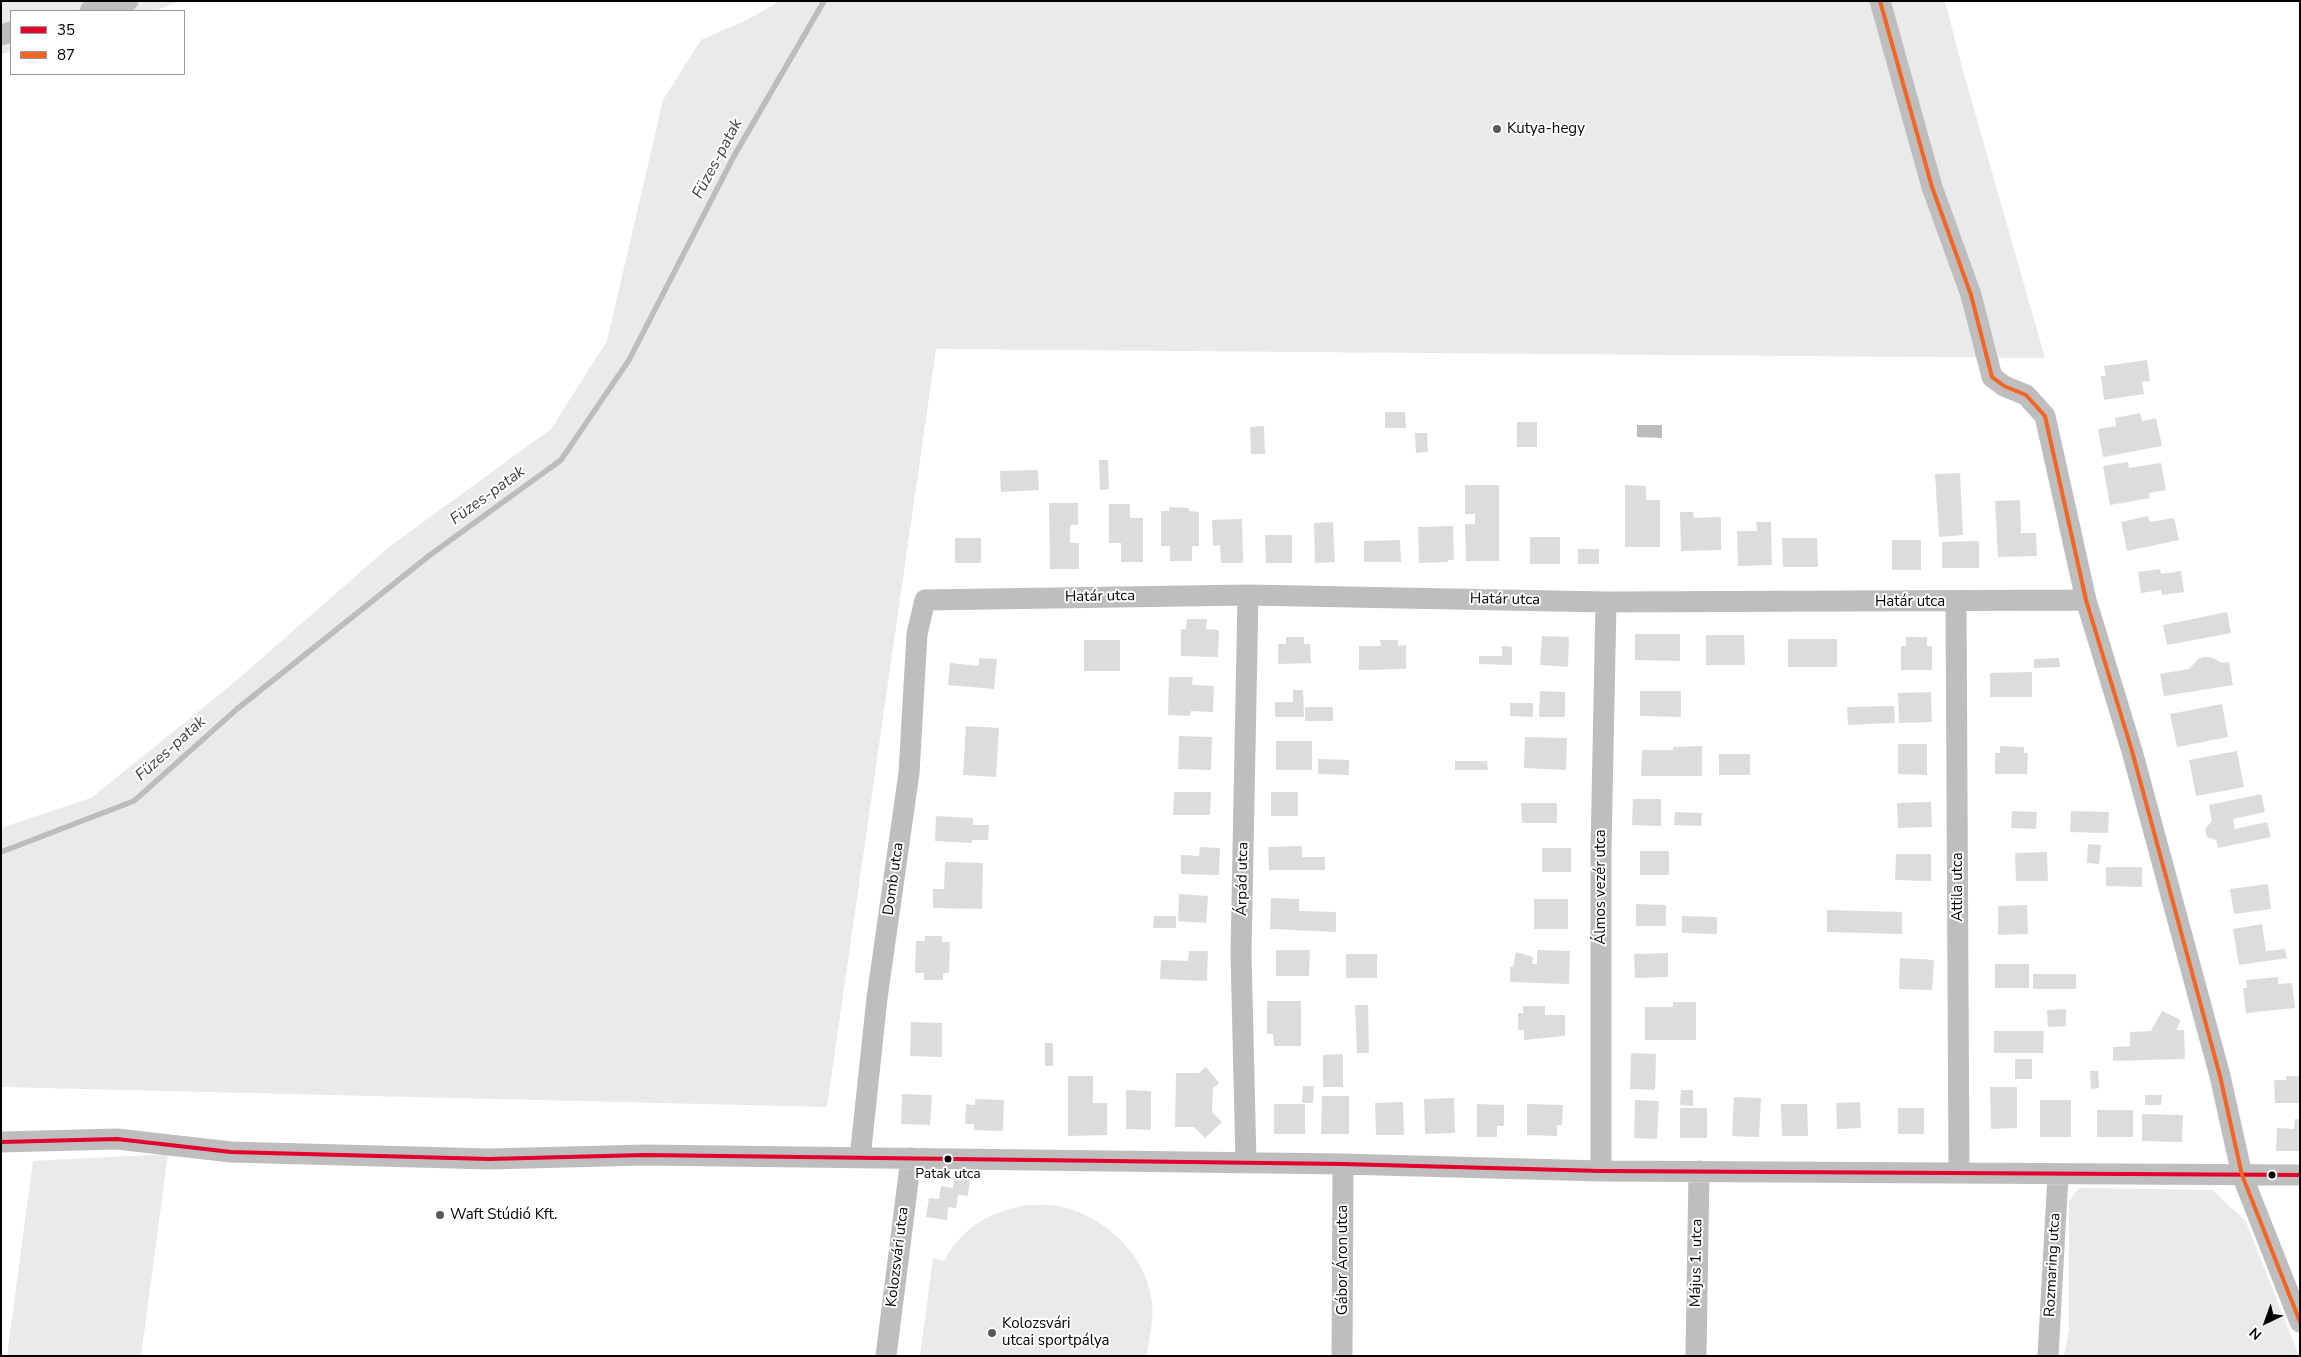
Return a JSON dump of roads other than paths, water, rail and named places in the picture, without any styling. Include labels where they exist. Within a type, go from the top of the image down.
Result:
[{"type":"street","points":[[94,10],[128,1]]},
{"type":"street","points":[[1880,1],[1932,187],[1971,295],[1992,376],[2004,386],[2026,395],[2045,416],[2086,600],[2134,761],[2220,1076],[2242,1175],[2300,1322]]},
{"type":"street","name":"Határ utca","points":[[924,600],[1248,595],[1606,602],[2086,600]]},
{"type":"street","name":"Árpád utca","points":[[1246,1162],[1241,954],[1248,595]]},
{"type":"street","name":"Domb utca","points":[[860,1158],[877,998],[909,773],[917,634],[924,600]]},
{"type":"street","name":"Álmos vezér utca","points":[[1601,1171],[1601,860],[1606,602]]},
{"type":"street","name":"Attila utca","points":[[1956,602],[1960,1172]]},
{"type":"street","points":[[1,1142],[117,1139],[231,1152],[489,1159],[645,1155],[1246,1162],[1601,1171],[2300,1175]]},
{"type":"street","name":"Kolozsvári utca","points":[[886,1356],[911,1158]]},
{"type":"street","name":"Gábor Áron utca","points":[[1342,1356],[1343,1164]]},
{"type":"street","name":"Május 1. utca","points":[[1696,1356],[1699,1171]]},
{"type":"street","name":"Rozmaring utca","points":[[2048,1356],[2058,1175]]},
{"type":"waterway","name":"Füzes-patak","points":[[1,852],[134,801],[237,709],[430,555],[561,460],[629,360],[734,156],[824,1]]},
{"type":"place","name":"Kutya-hegy","points":[[1497,129]]},
{"type":"place","name":"Patak utca","points":[[948,1159]]},
{"type":"place","name":"Waft Stúdió Kft.","points":[[440,1215]]},
{"type":"place","name":"Kolozsvári utcai sportpálya","points":[[992,1333]]}]
